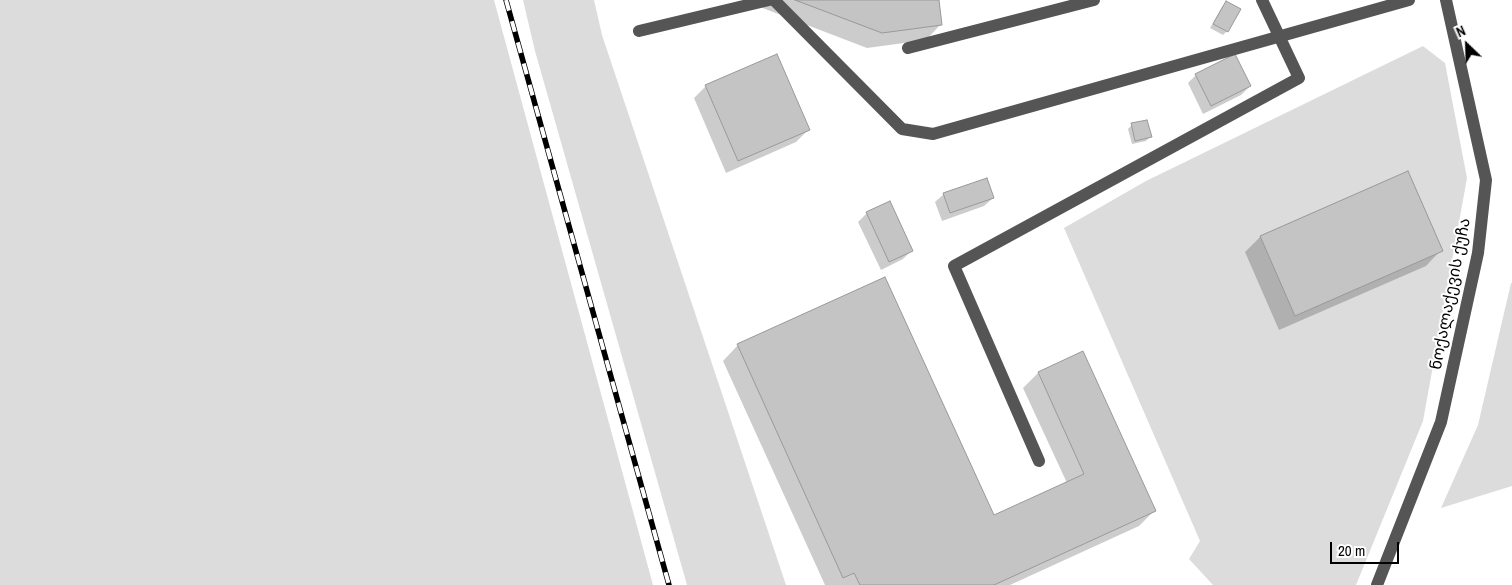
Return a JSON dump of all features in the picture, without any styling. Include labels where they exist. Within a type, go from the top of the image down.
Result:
[{"type":"street","points":[[639,31],[769,0]]},
{"type":"street","points":[[774,0],[902,129],[933,134],[1409,0]]},
{"type":"street","points":[[908,48],[1094,0]]},
{"type":"street","points":[[1039,461],[954,266],[1299,78],[1262,0]]},
{"type":"street","name":"ნოქალაქევის ქუჩა","points":[[1377,585],[1441,422],[1478,253],[1486,180],[1446,0]]},
{"type":"shaded area","points":[[0,0],[494,0],[653,585],[0,585]]},
{"type":"shaded area","points":[[523,0],[594,0],[602,35],[786,585],[687,585],[535,51]]},
{"type":"shaded area","points":[[1423,46],[1445,63],[1467,178],[1423,421],[1356,585],[1213,585],[1189,559],[1200,541],[1064,228],[1146,181]]},
{"type":"shaded area","points":[[1511,283],[1512,486],[1441,508],[1478,425]]},
{"type":"building","points":[[795,0],[939,0],[942,25],[882,33]]},
{"type":"building","points":[[1226,1],[1241,9],[1228,32],[1213,24]]},
{"type":"building","points":[[777,54],[810,130],[738,161],[705,85]]},
{"type":"building","points":[[1235,54],[1251,86],[1211,106],[1195,74]]},
{"type":"building","points":[[1147,120],[1152,137],[1135,141],[1131,123]]},
{"type":"building","points":[[1408,171],[1443,251],[1295,316],[1260,236]]},
{"type":"building","points":[[987,178],[994,198],[950,213],[943,193]]},
{"type":"building","points":[[890,201],[913,251],[889,262],[866,212]]},
{"type":"building","points":[[885,277],[994,515],[1084,474],[1038,372],[1083,351],[1156,511],[994,585],[860,585],[854,573],[843,578],[737,344]]},
{"type":"railway","points":[[506,0],[669,585]]}]
